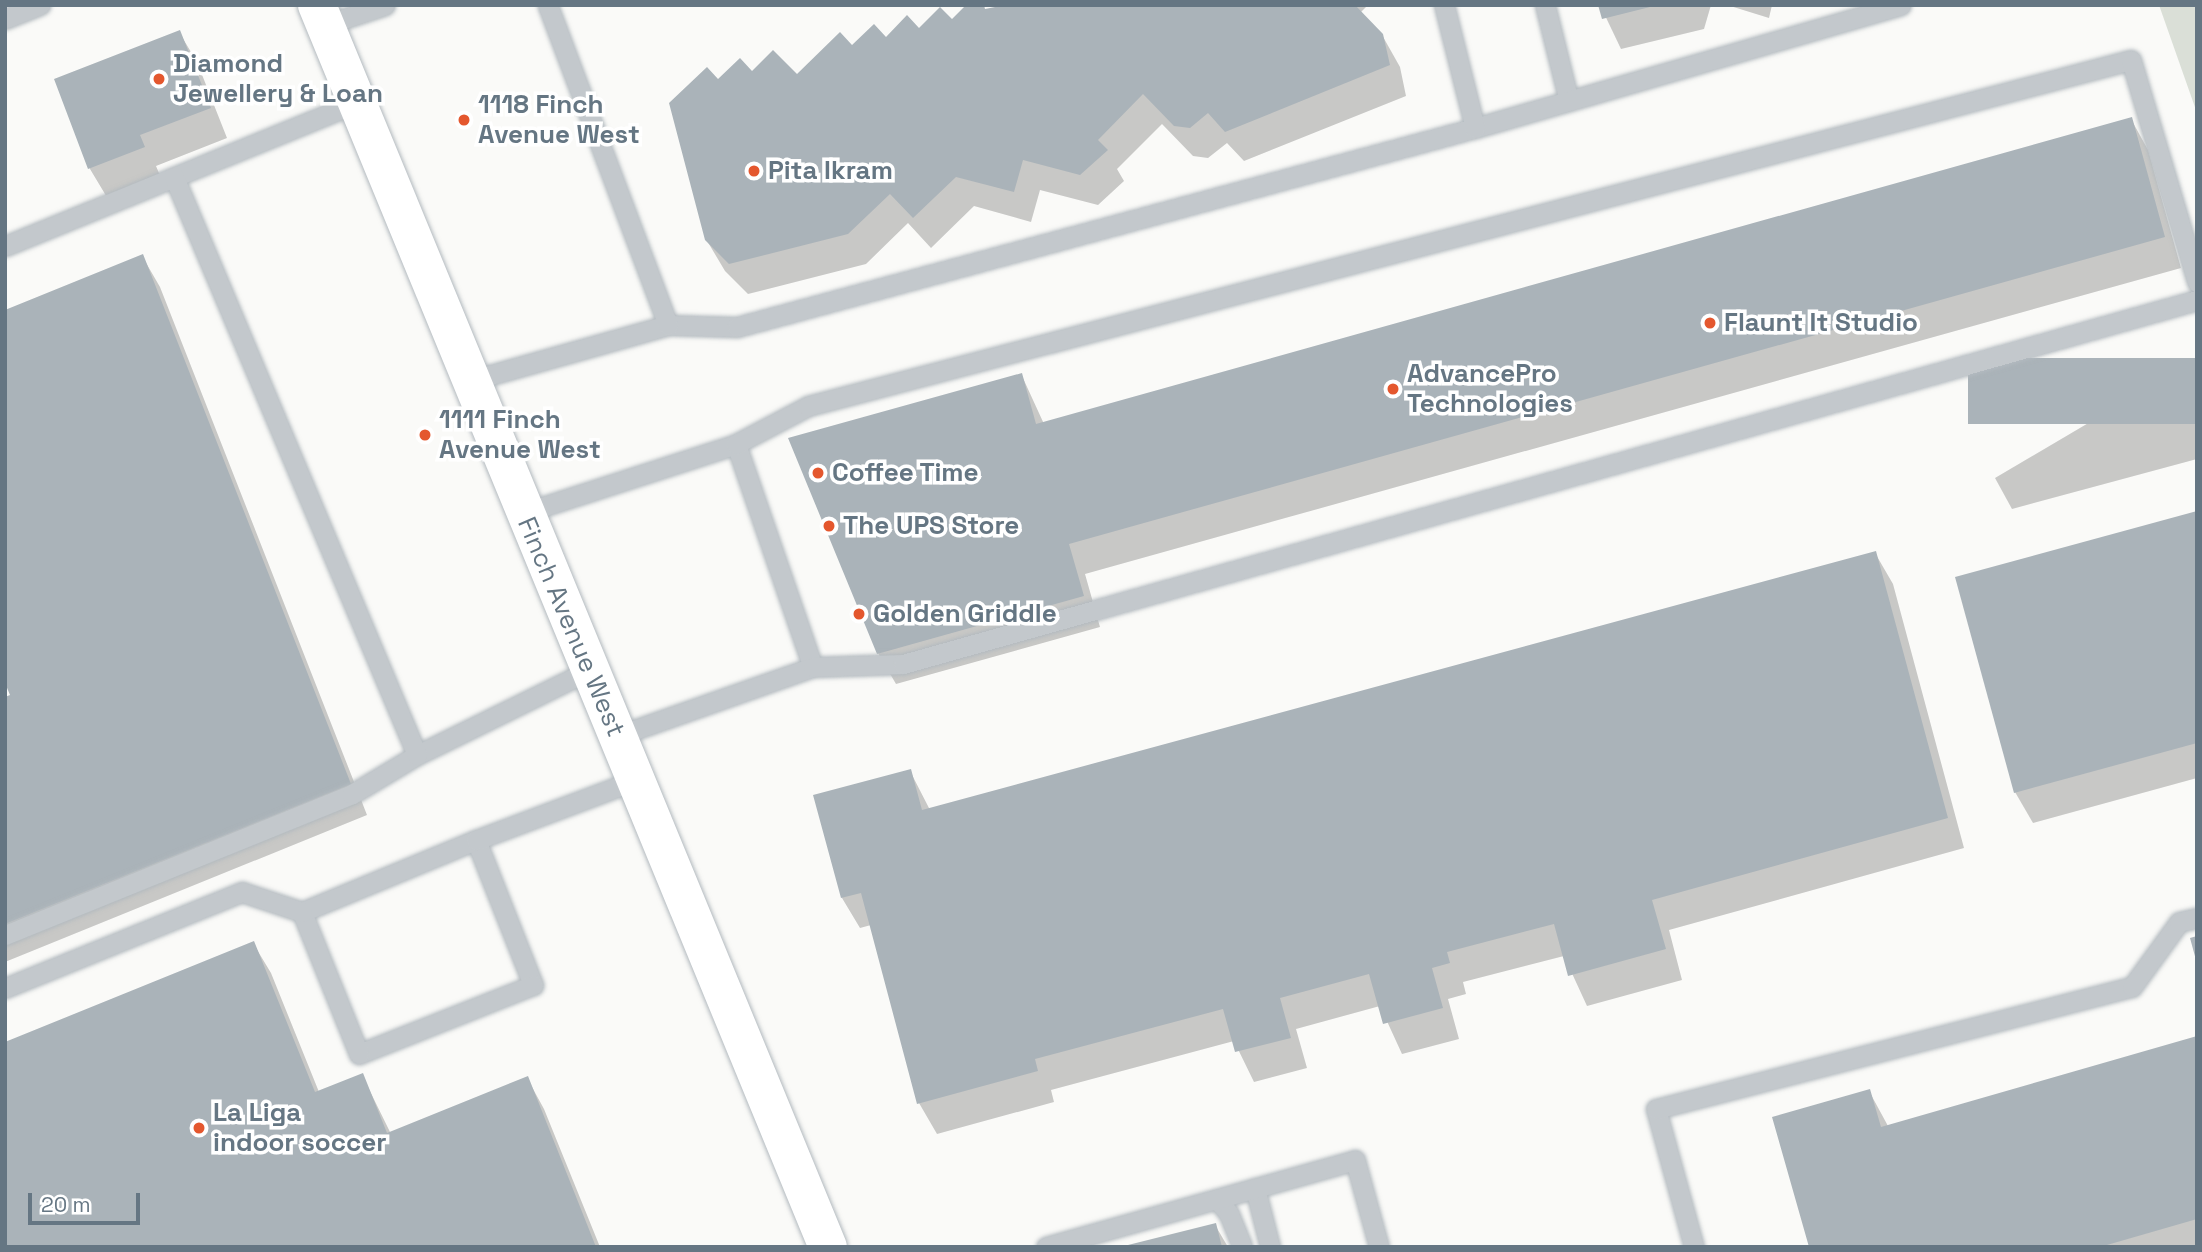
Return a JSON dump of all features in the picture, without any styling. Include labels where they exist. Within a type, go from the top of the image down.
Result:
[{"type":"main road","name":"Finch Avenue West","points":[[321,15],[523,513],[828,1247]]},
{"type":"lane","points":[[5,19],[40,5]]},
{"type":"lane","points":[[321,15],[385,5]]},
{"type":"lane","points":[[548,5],[668,325]]},
{"type":"lane","points":[[1444,5],[1475,128]]},
{"type":"lane","points":[[1545,5],[1569,101]]},
{"type":"lane","points":[[469,381],[668,325],[737,327],[1475,128],[1901,5]]},
{"type":"lane","points":[[523,513],[736,444],[808,406],[2131,60],[2197,282]]},
{"type":"lane","points":[[5,246],[355,103]]},
{"type":"lane","points":[[174,177],[417,755]]},
{"type":"lane","points":[[617,736],[813,667],[903,664],[2197,300]]},
{"type":"lane","points":[[736,444],[813,667]]},
{"type":"lane","points":[[5,935],[352,794],[417,755],[590,670]]},
{"type":"lane","points":[[5,988],[242,892],[302,912],[476,840],[636,780]]},
{"type":"lane","points":[[302,912],[359,1054],[533,985],[476,840]]},
{"type":"lane","points":[[1694,1247],[1656,1109],[2132,987],[2179,922],[2197,918]]},
{"type":"lane","points":[[1046,1247],[1355,1160],[1379,1247]]},
{"type":"lane","points":[[1255,1188],[1270,1247]]},
{"type":"lane","points":[[1217,1199],[1229,1214],[1242,1247]]},
{"type":"shaded area","points":[[2159,5],[2197,5],[2197,113]]},
{"type":"building","points":[[966,5],[984,5],[985,9],[1005,5],[1355,5],[1383,34],[1390,65],[1225,132],[1208,113],[1190,128],[1174,126],[1143,94],[1098,140],[1108,150],[1080,175],[1023,160],[1014,192],[956,177],[913,218],[890,194],[848,234],[729,264],[705,240],[669,103],[707,67],[718,79],[740,58],[752,71],[773,50],[797,74],[840,32],[852,45],[874,24],[886,37],[907,15],[919,28],[940,7],[952,19]]},
{"type":"building","points":[[1598,5],[1654,5],[1654,6],[1602,19]]},
{"type":"building","points":[[180,30],[211,108],[140,135],[145,147],[88,169],[54,79]]},
{"type":"building","name":"AdvancePro Technologies","points":[[2132,117],[2165,237],[1069,544],[1084,596],[877,654],[788,438],[1022,373],[1036,424]]},
{"type":"building","points":[[143,254],[351,784],[5,924],[5,697],[10,695],[5,683],[5,310]]},
{"type":"building","points":[[1968,358],[2197,358],[2197,424],[1968,424]]},
{"type":"building","points":[[2197,511],[2197,743],[2014,793],[1955,577]]},
{"type":"building","points":[[1876,551],[1948,818],[1652,900],[1666,949],[1568,976],[1554,924],[1447,952],[1450,963],[1432,968],[1443,1008],[1383,1024],[1369,974],[1280,998],[1291,1038],[1235,1052],[1223,1009],[1035,1059],[1038,1071],[917,1104],[861,893],[841,898],[813,795],[911,769],[922,810]]},
{"type":"building","points":[[2197,936],[2197,960],[2196,960],[2190,938]]},
{"type":"building","points":[[254,941],[315,1092],[363,1073],[387,1133],[528,1076],[596,1247],[5,1247],[5,1042]]},
{"type":"building","points":[[2197,1036],[2197,1219],[2100,1247],[1809,1247],[1772,1117],[1870,1089],[1881,1127]]},
{"type":"building","points":[[1216,1223],[1222,1247],[1124,1247],[1124,1246]]},
{"type":"place","name":"Diamond Jewellery & Loan","points":[[159,79]]},
{"type":"place","name":"1118 Finch Avenue West","points":[[464,120]]},
{"type":"place","name":"Pita Ikram","points":[[754,171]]},
{"type":"place","name":"Flaunt It Studio","points":[[1710,323]]},
{"type":"place","name":"AdvancePro Technologies","points":[[1393,389]]},
{"type":"place","name":"1111 Finch Avenue West","points":[[425,435]]},
{"type":"place","name":"Coffee Time","points":[[818,473]]},
{"type":"place","name":"The UPS Store","points":[[829,526]]},
{"type":"place","name":"Golden Griddle","points":[[859,614]]},
{"type":"place","name":"La Liga indoor soccer","points":[[199,1128]]}]
